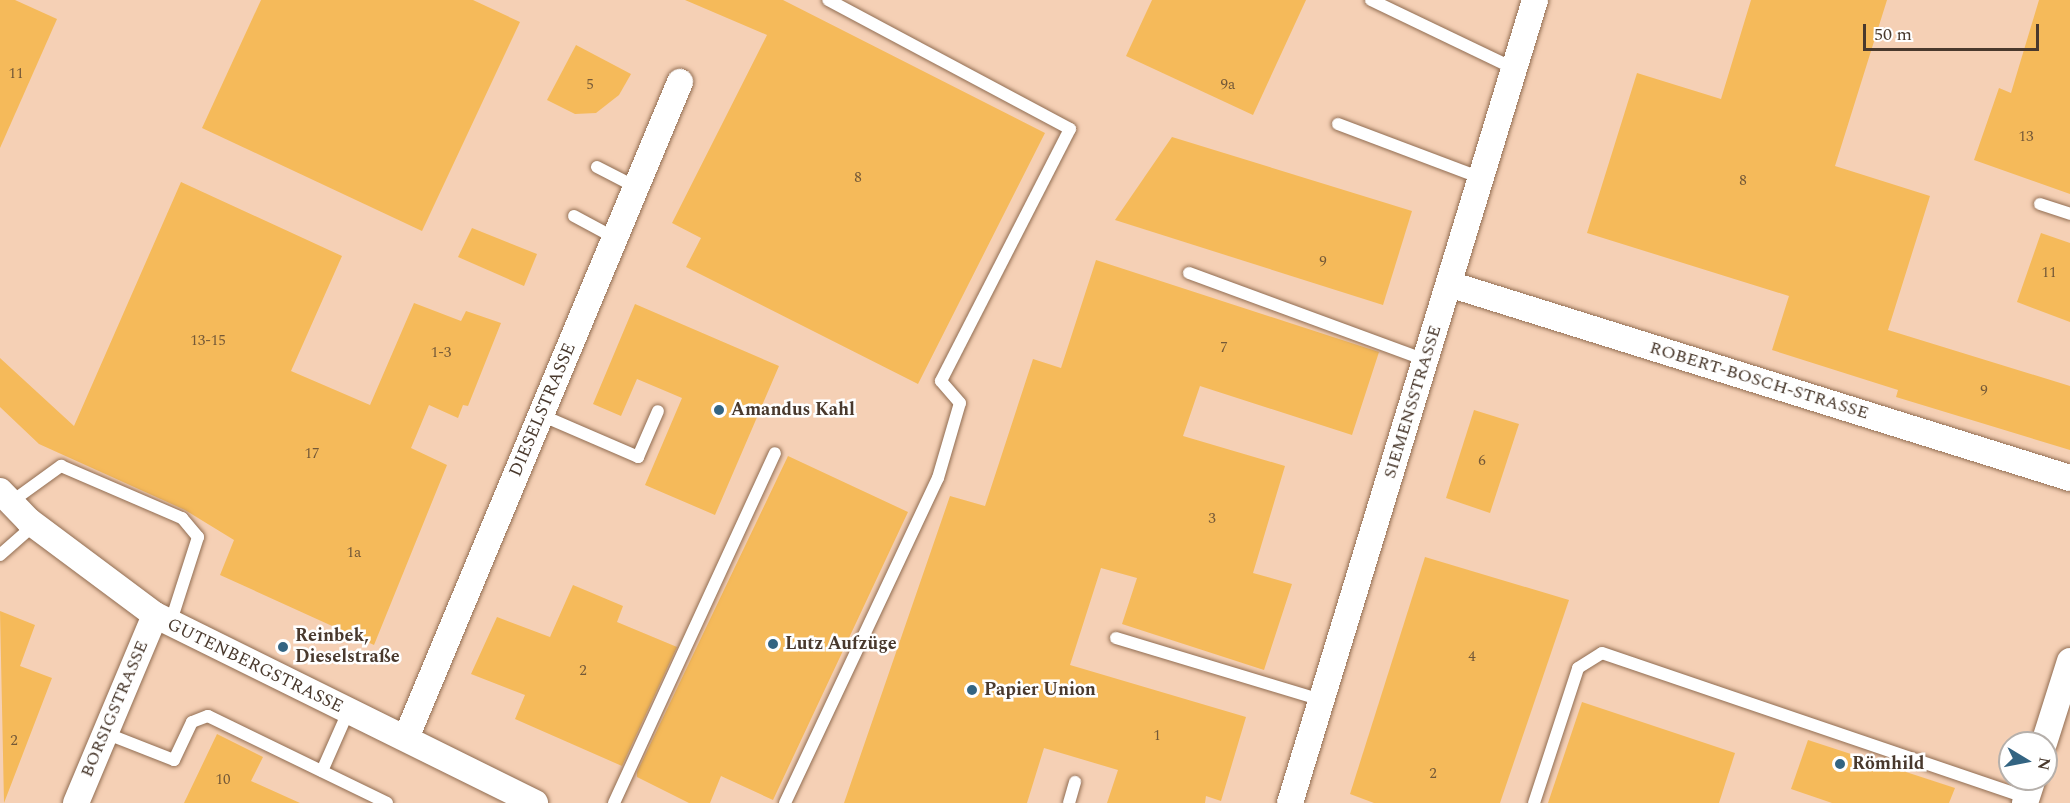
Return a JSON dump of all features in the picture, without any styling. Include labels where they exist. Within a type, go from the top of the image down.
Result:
[{"type":"street","name":"SIEMENSSTRASSE","points":[[1290,803],[1536,0]]},
{"type":"street","name":"DIESELSTRASSE","points":[[406,738],[680,82]]},
{"type":"street","name":"ROBERT-BOSCH-STRASSE","points":[[1449,284],[2070,478]]},
{"type":"street","name":"GUTENBERGSTRASSE","points":[[5,497],[34,525],[163,620],[534,803]]},
{"type":"street","name":"BORSIGSTRASSE","points":[[76,803],[105,733],[163,620]]},
{"type":"street","points":[[2049,731],[2066,689],[2070,662]]},
{"type":"lane","points":[[785,803],[938,478],[960,403],[941,381],[1070,129],[828,0]]},
{"type":"lane","points":[[1371,0],[1515,69]]},
{"type":"lane","points":[[1338,124],[1481,178]]},
{"type":"lane","points":[[597,167],[636,187]]},
{"type":"lane","points":[[2040,204],[2070,214]]},
{"type":"lane","points":[[574,216],[615,238]]},
{"type":"lane","points":[[1189,273],[1426,360]]},
{"type":"lane","points":[[541,415],[638,457],[658,411]]},
{"type":"lane","points":[[614,803],[775,453]]},
{"type":"lane","points":[[5,497],[61,466],[182,518],[198,537],[163,620]]},
{"type":"lane","points":[[0,555],[34,525]]},
{"type":"lane","points":[[1116,638],[1322,700]]},
{"type":"lane","points":[[1534,803],[1578,668],[1602,653],[2028,793]]},
{"type":"lane","points":[[322,771],[348,712]]},
{"type":"lane","points":[[105,733],[174,760],[192,722],[208,716],[387,803]]},
{"type":"lane","points":[[1069,803],[1075,782]]},
{"type":"shaded area","points":[[0,0],[2070,0],[2070,803],[0,803]]},
{"type":"building","points":[[0,0],[15,0],[57,19],[0,148]]},
{"type":"building","points":[[261,0],[473,0],[520,22],[422,231],[202,128]]},
{"type":"building","points":[[685,0],[783,0],[1045,133],[918,384],[686,267],[701,238],[672,223],[767,35]]},
{"type":"building","points":[[1152,0],[1306,0],[1253,115],[1126,56]]},
{"type":"building","points":[[1751,0],[1887,0],[1835,166],[1930,196],[1888,330],[2070,386],[2070,450],[1896,397],[1898,390],[1772,350],[1789,296],[1587,233],[1637,73],[1721,99]]},
{"type":"building","points":[[2039,0],[2070,0],[2070,194],[1974,160],[1999,88],[2011,93]]},
{"type":"building","points":[[576,45],[631,74],[619,95],[596,113],[575,114],[547,100]]},
{"type":"building","points":[[1172,137],[1412,211],[1383,305],[1115,220]]},
{"type":"building","points":[[181,182],[342,256],[291,371],[370,405],[414,303],[461,321],[466,311],[501,323],[468,406],[463,405],[458,418],[429,405],[411,448],[447,465],[374,645],[220,575],[234,540],[185,510],[39,444],[0,407],[0,358],[74,426]]},
{"type":"building","points":[[472,228],[537,254],[524,286],[458,257]]},
{"type":"building","points":[[2041,233],[2070,243],[2070,322],[2017,302]]},
{"type":"building","points":[[1096,260],[1379,352],[1352,435],[1200,386],[1183,436],[1285,466],[1253,573],[1292,584],[1264,670],[1122,624],[1137,578],[1101,568],[1070,665],[1246,717],[1221,801],[1206,796],[1205,803],[1107,803],[1118,770],[1044,748],[1027,803],[844,803],[950,496],[985,506],[1033,359],[1061,368]]},
{"type":"building","name":"Amandus Kahl","points":[[635,304],[779,366],[715,515],[645,485],[682,398],[637,379],[621,416],[593,404]]},
{"type":"building","points":[[1474,410],[1519,424],[1490,513],[1446,498]]},
{"type":"building","name":"Lutz Aufzüge","points":[[788,456],[908,512],[773,800],[721,776],[710,803],[689,803],[637,777],[637,772]]},
{"type":"building","points":[[1425,557],[1569,600],[1500,803],[1374,803],[1350,794]]},
{"type":"building","points":[[573,585],[623,606],[617,622],[677,647],[622,766],[515,719],[525,695],[471,674],[497,617],[550,637]]},
{"type":"building","points":[[0,611],[35,625],[20,666],[52,678],[4,803]]},
{"type":"building","points":[[1582,702],[1735,753],[1719,803],[1548,803]]},
{"type":"building","points":[[217,734],[263,757],[251,781],[300,803],[184,803]]},
{"type":"building","name":"Römhild","points":[[1808,740],[1955,788],[1949,803],[1832,803],[1791,789]]},
{"type":"place","name":"Amandus Kahl","points":[[719,410]]},
{"type":"place","name":"Lutz Aufzüge","points":[[773,644]]},
{"type":"place","name":"Reinbek, Dieselstraße","points":[[283,647]]},
{"type":"place","name":"Papier Union","points":[[972,690]]},
{"type":"place","name":"Römhild","points":[[1840,764]]}]
